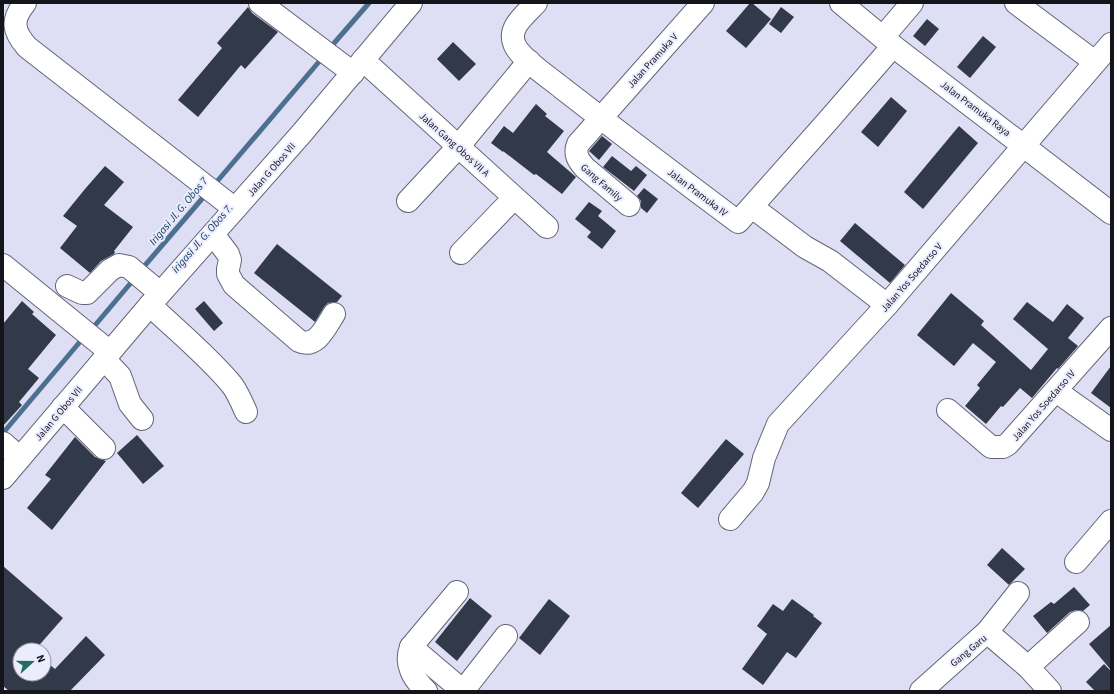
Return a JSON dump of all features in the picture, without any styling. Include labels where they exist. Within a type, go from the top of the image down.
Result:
[{"type":"street","points":[[25,3],[16,17],[15,24],[16,32],[27,47],[235,209]]},
{"type":"street","name":"Jalan Gang Obos VII A","points":[[260,3],[358,66],[458,147],[547,227]]},
{"type":"street","name":"Jalan G Obos VII","points":[[3,478],[155,299],[302,133],[411,3]]},
{"type":"street","name":"Jalan Pramuka IV","points":[[536,3],[517,23],[514,29],[512,36],[517,50],[600,118],[738,222],[888,42],[912,3]]},
{"type":"street","name":"Jalan Pramuka V","points":[[600,118],[703,3]]},
{"type":"street","name":"Jalan Pramuka Raya","points":[[841,3],[888,42],[1111,213]]},
{"type":"street","points":[[1016,3],[1095,62]]},
{"type":"street","name":"Jalan Yos Soedarso V","points":[[730,520],[753,492],[758,483],[764,458],[778,424],[887,305],[1111,44]]},
{"type":"street","points":[[408,201],[458,147],[529,61]]},
{"type":"street","name":"Gang Family","points":[[600,118],[578,144],[576,149],[577,155],[579,161],[585,168],[629,205]]},
{"type":"street","points":[[461,253],[514,198]]},
{"type":"street","points":[[752,207],[804,247],[830,261],[887,305]]},
{"type":"street","points":[[213,234],[228,254],[230,260],[228,274],[234,285],[298,340],[306,343],[313,341],[320,335],[334,314]]},
{"type":"street","points":[[3,265],[107,355],[120,376],[130,404],[142,419]]},
{"type":"street","points":[[67,286],[82,293],[87,293],[110,270],[119,265],[129,267],[204,356],[232,385],[246,412]]},
{"type":"street","name":"Jalan Yos Soedarso IV","points":[[948,410],[991,447],[1004,447],[1013,439],[1111,328]]},
{"type":"street","points":[[1056,391],[1111,430]]},
{"type":"street","points":[[63,407],[104,448]]},
{"type":"street","points":[[3,444],[20,458]]},
{"type":"street","points":[[1076,562],[1111,521]]},
{"type":"street","points":[[426,691],[416,681],[412,674],[408,659],[411,646],[457,592]]},
{"type":"street","points":[[988,632],[1018,593]]},
{"type":"street","points":[[1028,667],[1078,622]]},
{"type":"street","name":"Gang Garu","points":[[921,691],[988,632],[1028,667],[1050,691]]},
{"type":"street","points":[[411,646],[463,691],[506,636]]},
{"type":"building","points":[[750,3],[752,3],[771,19],[746,48],[726,31]]},
{"type":"building","points":[[248,7],[252,13],[278,32],[245,69],[241,65],[198,117],[178,100],[222,48],[217,43]]},
{"type":"building","points":[[781,7],[794,17],[781,33],[769,24]]},
{"type":"building","points":[[927,19],[939,29],[925,46],[913,36]]},
{"type":"building","points":[[983,36],[996,47],[970,78],[957,67]]},
{"type":"building","points":[[453,42],[476,64],[459,81],[437,59]]},
{"type":"building","points":[[891,97],[907,111],[878,147],[861,132]]},
{"type":"building","points":[[536,104],[547,114],[545,116],[564,131],[547,152],[576,177],[562,194],[491,143],[504,126],[513,133]]},
{"type":"building","points":[[959,126],[978,143],[923,209],[904,192]]},
{"type":"building","points":[[602,136],[612,144],[599,160],[589,151]]},
{"type":"building","points":[[612,156],[631,171],[636,166],[647,175],[634,191],[603,167]]},
{"type":"building","points":[[105,166],[124,182],[104,205],[133,227],[114,251],[114,254],[101,261],[90,273],[60,248],[77,226],[63,216]]},
{"type":"building","points":[[644,188],[658,199],[647,213],[641,208],[641,201],[637,196]]},
{"type":"building","points":[[589,202],[602,211],[598,216],[616,231],[602,249],[587,237],[591,232],[575,219]]},
{"type":"building","points":[[855,223],[905,265],[890,283],[840,241]]},
{"type":"building","points":[[277,244],[342,296],[337,302],[328,303],[315,322],[254,273]]},
{"type":"building","points":[[951,293],[984,321],[981,325],[1031,370],[1048,349],[1013,319],[1027,302],[1053,322],[1067,304],[1084,318],[1068,338],[1078,346],[1032,398],[1020,388],[1003,407],[1001,406],[986,424],[965,406],[980,388],[977,385],[996,362],[973,343],[954,366],[917,335]]},
{"type":"building","points":[[22,301],[34,312],[32,314],[56,335],[28,369],[39,378],[19,402],[22,405],[3,426],[3,324]]},
{"type":"building","points":[[204,301],[223,323],[214,331],[195,309]]},
{"type":"building","points":[[1111,366],[1111,408],[1091,393]]},
{"type":"building","points":[[137,435],[164,466],[143,484],[117,453]]},
{"type":"building","points":[[75,437],[95,457],[106,461],[52,530],[27,508],[51,479],[45,475]]},
{"type":"building","points":[[726,439],[744,454],[698,508],[681,493]]},
{"type":"building","points":[[1002,548],[1025,569],[1009,585],[987,565]]},
{"type":"building","points":[[3,566],[63,618],[42,642],[12,642],[12,682],[52,682],[52,667],[55,669],[86,636],[105,655],[70,691],[9,691],[3,686]]},
{"type":"building","points":[[1074,587],[1090,605],[1083,611],[1076,610],[1070,612],[1047,633],[1033,616],[1051,602],[1054,604]]},
{"type":"building","points":[[470,598],[492,616],[457,661],[435,642]]},
{"type":"building","points":[[549,599],[570,616],[540,655],[519,638]]},
{"type":"building","points":[[792,599],[814,615],[813,616],[822,623],[796,658],[787,652],[763,685],[742,669],[767,634],[757,626],[773,604],[783,611]]},
{"type":"building","points":[[1111,625],[1111,670],[1089,644]]},
{"type":"building","points":[[1104,664],[1111,671],[1111,691],[1095,691],[1086,682]]},
{"type":"waterway","name":"Irigasi Jl. G. Obos 7","points":[[329,49],[369,3]]},
{"type":"waterway","name":"Irigasi Jl. G. Obos 7","points":[[214,185],[323,57]]},
{"type":"waterway","name":"Irigasi Jl. G. Obos 7","points":[[141,270],[207,193]]},
{"type":"waterway","name":"Irigasi Jl. G. Obos 7","points":[[91,330],[135,278]]},
{"type":"waterway","name":"Irigasi Jl. G. Obos 7","points":[[3,433],[84,337]]},
{"type":"water label","name":"irigasi Jl. G. Obos 7.","points":[[202,238]]}]
